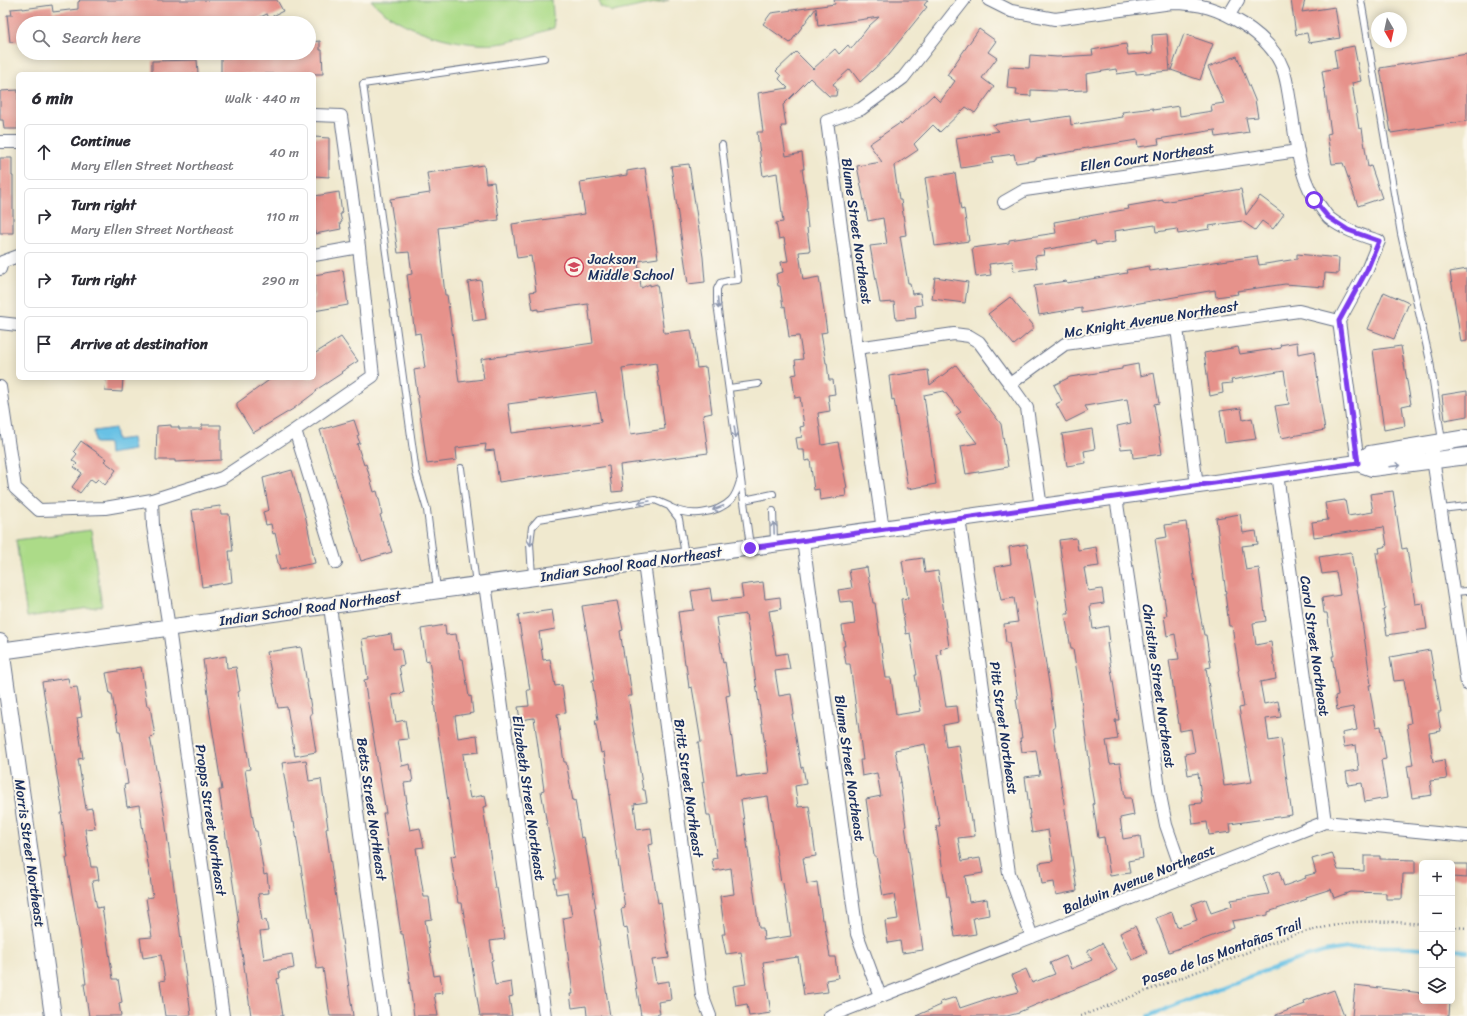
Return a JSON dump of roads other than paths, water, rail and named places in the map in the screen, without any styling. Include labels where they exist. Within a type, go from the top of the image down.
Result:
[{"type":"street","name":"Blume Street Northeast","points":[[883,530],[827,121],[861,109],[904,78],[964,0]]},
{"type":"street","points":[[989,0],[1011,11],[1055,19],[1112,6],[1189,3],[1205,6],[1229,15],[1257,34],[1268,45],[1283,68],[1287,81],[1298,151],[1306,184],[1314,200],[1328,217],[1348,230],[1379,241],[1367,270],[1339,321],[1358,463]]},
{"type":"street","points":[[1229,15],[1238,0]]},
{"type":"street","points":[[0,387],[15,488],[39,510],[105,508],[152,500],[222,478],[373,376],[359,248],[340,116],[316,115]]},
{"type":"street","points":[[0,142],[16,142]]},
{"type":"street","name":"Ellen Court Northeast","points":[[1004,202],[1025,190],[1298,151]]},
{"type":"street","points":[[316,255],[359,248]]},
{"type":"street","points":[[0,270],[2,262],[16,257]]},
{"type":"street","name":"Mc Knight Avenue Northeast","points":[[1010,384],[1065,344],[1299,312],[1339,321]]},
{"type":"street","points":[[0,324],[16,325]]},
{"type":"street","points":[[1177,328],[1197,486]]},
{"type":"street","points":[[857,348],[954,334],[969,336],[979,342],[1027,408],[1041,508]]},
{"type":"street","points":[[295,430],[336,563]]},
{"type":"street","name":"Indian School Road Northeast","points":[[1358,463],[1370,454],[1467,438]]},
{"type":"street","points":[[1437,443],[1433,461],[1467,684]]},
{"type":"street","name":"Indian School Road Northeast","points":[[0,648],[169,628],[1358,463],[1372,468],[1467,456]]},
{"type":"street","name":"Carol Street Northeast","points":[[1277,474],[1325,822]]},
{"type":"street","name":"Christine Street Northeast","points":[[1116,497],[1160,795],[1166,825],[1184,877]]},
{"type":"street","name":"Propps Street Northeast","points":[[152,500],[153,526],[169,628],[223,1016]]},
{"type":"street","name":"Pitt Street Northeast","points":[[959,518],[1009,873],[1032,937]]},
{"type":"street","name":"Blume Street Northeast","points":[[803,540],[857,934],[880,996]]},
{"type":"street","name":"Britt Street Northeast","points":[[644,563],[702,995],[710,1016]]},
{"type":"street","name":"Elizabeth Street Northeast","points":[[480,585],[545,1016]]},
{"type":"street","name":"Betts Street Northeast","points":[[330,606],[384,1016]]},
{"type":"street","name":"Morris Street Northeast","points":[[0,648],[53,1016]]},
{"type":"street","name":"Baldwin Avenue Northeast","points":[[830,1016],[1325,822],[1467,836]]},
{"type":"lane","points":[[1361,0],[1401,234],[1430,361],[1437,443]]},
{"type":"lane","points":[[437,591],[427,510],[416,473],[363,84],[544,58]]},
{"type":"lane","points":[[722,145],[738,280],[720,283],[717,289],[750,548]]},
{"type":"lane","points":[[729,388],[758,384]]},
{"type":"lane","points":[[462,468],[480,585]]},
{"type":"lane","points":[[532,578],[530,543],[532,526],[539,519],[655,500],[678,511],[697,513],[726,505],[732,499],[741,479]]},
{"type":"lane","points":[[744,500],[773,494]]},
{"type":"lane","points":[[669,506],[679,519],[685,557]]},
{"type":"lane","points":[[1441,509],[1467,506]]},
{"type":"lane","points":[[773,511],[774,544]]},
{"type":"lane","points":[[1454,592],[1467,591]]},
{"type":"water","points":[[115,428],[117,440],[132,438],[134,450],[109,454],[108,443],[95,443],[94,431]]},
{"type":"waterway","points":[[1148,1016],[1301,958],[1345,948],[1389,946],[1419,948]]},
{"type":"waterway","points":[[1455,950],[1467,951]]},
{"type":"place","name":"Jackson Middle School","points":[[574,267]]}]
